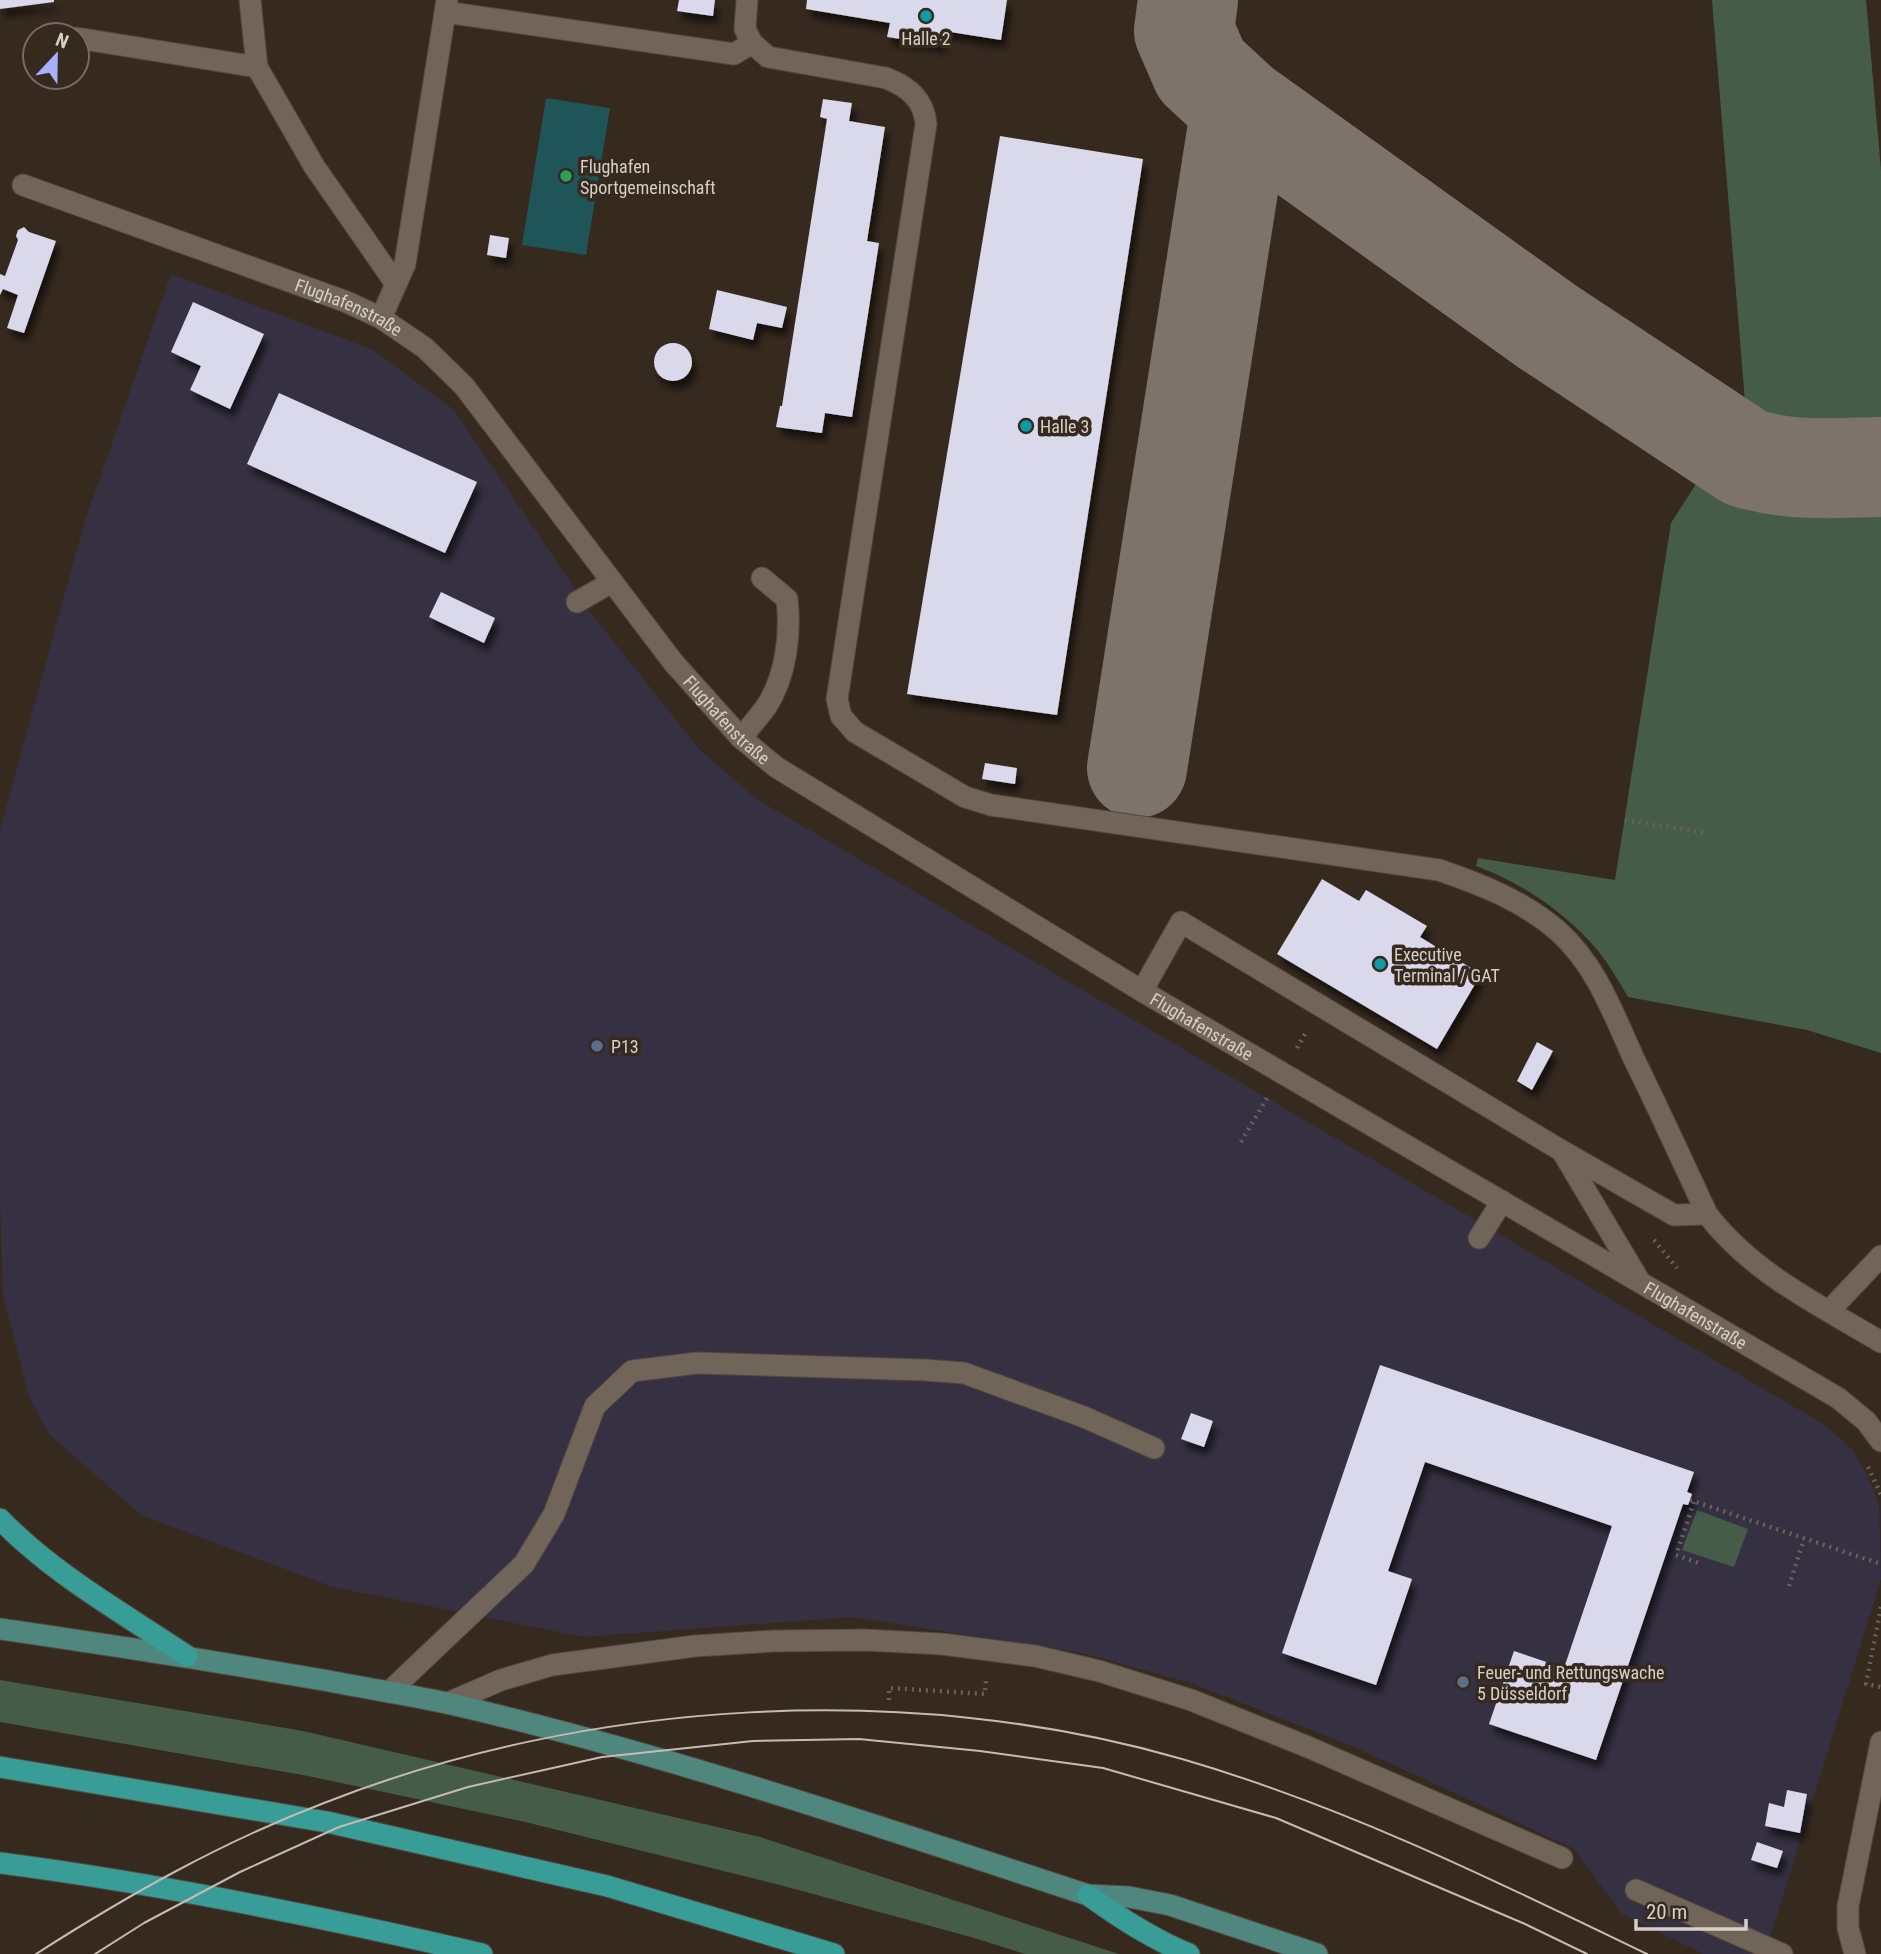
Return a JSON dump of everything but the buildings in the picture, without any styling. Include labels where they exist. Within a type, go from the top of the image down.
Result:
[{"type":"highway","points":[[0,1519],[18,1538],[65,1575],[187,1656]]},
{"type":"highway","points":[[0,1767],[354,1828],[607,1886],[834,1954]]},
{"type":"highway","points":[[0,1863],[334,1920],[482,1954]]},
{"type":"highway","points":[[1088,1895],[1126,1923],[1189,1954]]},
{"type":"main road","points":[[0,1629],[187,1656],[448,1703],[618,1746],[769,1791],[1088,1895],[1129,1897],[1170,1905],[1317,1954]]},
{"type":"street","points":[[250,0],[257,67],[314,166],[396,284]]},
{"type":"street","points":[[747,0],[745,29],[752,44],[768,57],[886,78],[902,84],[915,95],[925,109],[926,124],[837,699],[841,716],[855,732],[965,797],[991,806],[1440,870],[1483,885],[1529,908],[1559,932],[1588,963],[1607,998],[1707,1214],[1723,1235],[1742,1254],[1785,1285],[1881,1342]]},
{"type":"street","points":[[381,318],[405,264],[446,6],[734,54],[752,44]]},
{"type":"street","points":[[91,40],[257,67]]},
{"type":"street","name":"Flughafenstraße","points":[[23,185],[347,302],[381,318],[425,348],[464,386],[673,662],[741,738],[776,766],[1142,991],[1839,1398],[1866,1421],[1881,1441]]},
{"type":"street","points":[[741,738],[766,706],[779,683],[790,625],[787,599],[762,578]]},
{"type":"street","points":[[577,602],[612,582]]},
{"type":"street","points":[[1142,991],[1181,922],[1674,1215],[1707,1214]]},
{"type":"street","points":[[1562,1150],[1640,1282]]},
{"type":"street","points":[[1479,1238],[1502,1201]]},
{"type":"street","points":[[1829,1311],[1881,1255]]},
{"type":"street","points":[[389,1692],[524,1564],[554,1514],[595,1406],[632,1371],[697,1363],[964,1373],[1084,1417],[1153,1448]]},
{"type":"street","points":[[448,1703],[501,1680],[552,1665],[695,1646],[774,1641],[865,1640],[942,1644],[1035,1656],[1099,1671],[1191,1700],[1308,1747],[1562,1858]]},
{"type":"street","points":[[1852,1953],[1848,1906],[1881,1742]]},
{"type":"street","points":[[1636,1890],[1782,1954]]},
{"type":"path","points":[[1625,820],[1707,833]]},
{"type":"path","points":[[1646,1230],[1678,1270]]},
{"type":"path","points":[[1702,1564],[1676,1555],[1692,1501],[1881,1564]]},
{"type":"path","points":[[1789,1586],[1804,1538]]},
{"type":"path","points":[[1881,1607],[1866,1684],[1881,1687]]},
{"type":"path","points":[[889,1700],[890,1688],[977,1693]]},
{"type":"shaded area","points":[[171,274],[373,350],[454,410],[591,613],[699,749],[758,800],[1825,1425],[1853,1450],[1870,1481],[1879,1506],[1881,1579],[1765,1954],[1704,1954],[1622,1914],[1573,1848],[1357,1748],[1191,1683],[1082,1653],[853,1617],[584,1637],[333,1587],[141,1515],[49,1434],[29,1397],[3,1295],[0,1196],[0,830],[84,524]]},
{"type":"green space","points":[[1712,0],[1866,0],[1881,170],[1881,429],[1804,434],[1770,428],[1746,414]]},
{"type":"green space","points":[[1705,470],[1728,483],[1770,498],[1811,503],[1881,502],[1881,1053],[1807,1030],[1628,997],[1599,952],[1558,912],[1527,890],[1476,866],[1478,858],[1615,880],[1671,523]]},
{"type":"green space","points":[[1697,1510],[1748,1529],[1734,1567],[1682,1550]]},
{"type":"green space","points":[[0,1680],[303,1731],[760,1837],[1119,1954],[1025,1954],[780,1885],[521,1821],[308,1776],[0,1722]]},
{"type":"water","name":"Flughafen Sportgemeinschaft","points":[[546,98],[610,108],[586,255],[522,245]]},
{"type":"taxiway","points":[[1188,0],[1184,31],[1201,70],[1241,107],[1548,327],[1746,458],[1797,467],[1881,467]]},
{"type":"taxiway","points":[[1137,768],[1241,107]]},
{"type":"tram line","points":[[36,1954],[105,1911],[212,1852],[324,1803],[425,1768],[531,1741],[640,1723],[750,1712],[860,1711],[970,1718],[1078,1734],[1182,1759],[1302,1799],[1361,1822],[1647,1954]]},
{"type":"tram line","points":[[95,1954],[144,1923],[240,1872],[339,1827],[468,1787],[602,1757],[753,1741],[859,1739],[980,1751],[1103,1768],[1276,1818],[1525,1924],[1587,1954]]},
{"type":"place","name":"Halle 2","points":[[926,16]]},
{"type":"place","name":"Flughafen Sportgemeinschaft","points":[[566,176]]},
{"type":"place","name":"Halle 3","points":[[1026,426]]},
{"type":"place","name":"Executive Terminal / GAT","points":[[1380,964]]},
{"type":"place","name":"P13","points":[[597,1046]]},
{"type":"place","name":"Feuer- und Rettungswache 5 Düsseldorf","points":[[1463,1682]]}]
